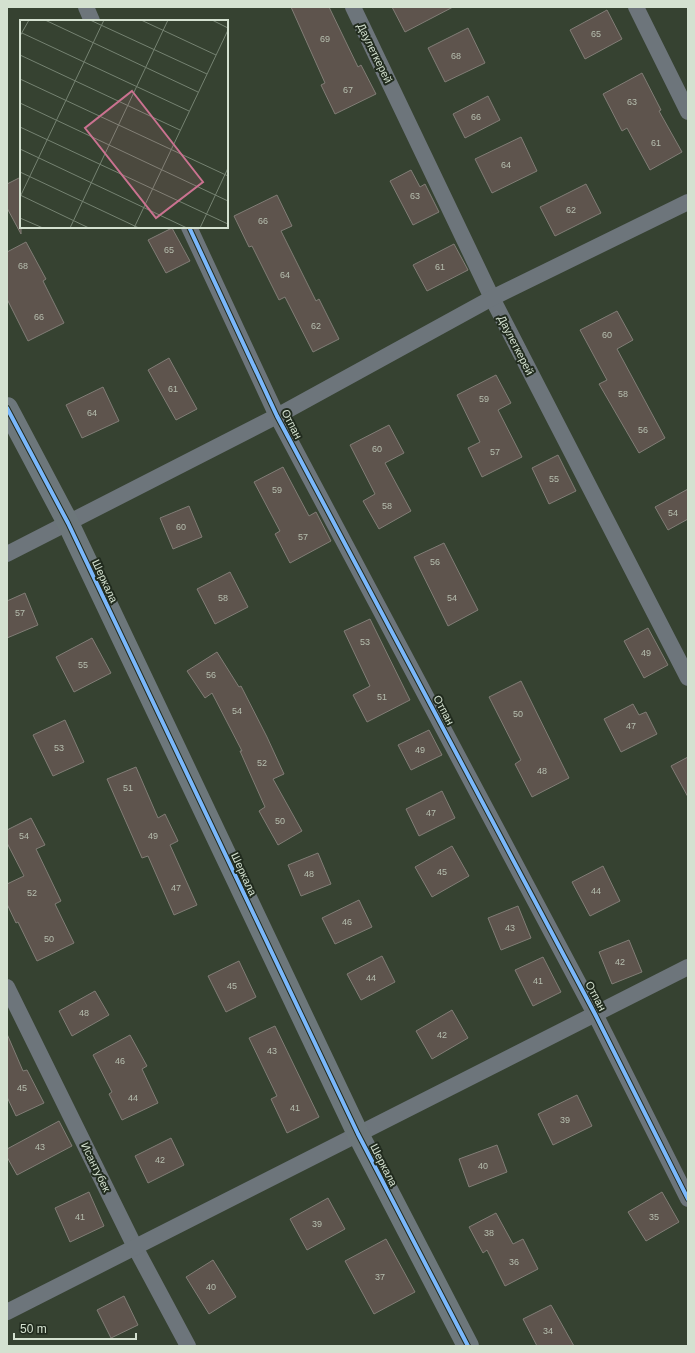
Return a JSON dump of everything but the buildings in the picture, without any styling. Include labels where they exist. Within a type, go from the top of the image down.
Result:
[{"type":"street","points":[[86,7],[92,20]]},
{"type":"street","name":"Даулеткерей","points":[[353,7],[492,298],[688,678]]},
{"type":"street","points":[[636,7],[688,112]]},
{"type":"street","points":[[7,554],[277,416],[492,298],[688,202]]},
{"type":"street","name":"Отпан","points":[[189,228],[277,416],[595,1014],[688,1199]]},
{"type":"street","name":"Шеркала","points":[[7,408],[68,523],[358,1134],[468,1346]]},
{"type":"street","points":[[7,1312],[688,967]]},
{"type":"street","name":"Исантубек","points":[[7,987],[135,1247],[188,1346]]},
{"type":"cycle path","points":[[189,228],[277,416],[595,1014],[688,1199]]},
{"type":"cycle path","points":[[7,408],[68,523],[358,1134],[468,1346]]}]
